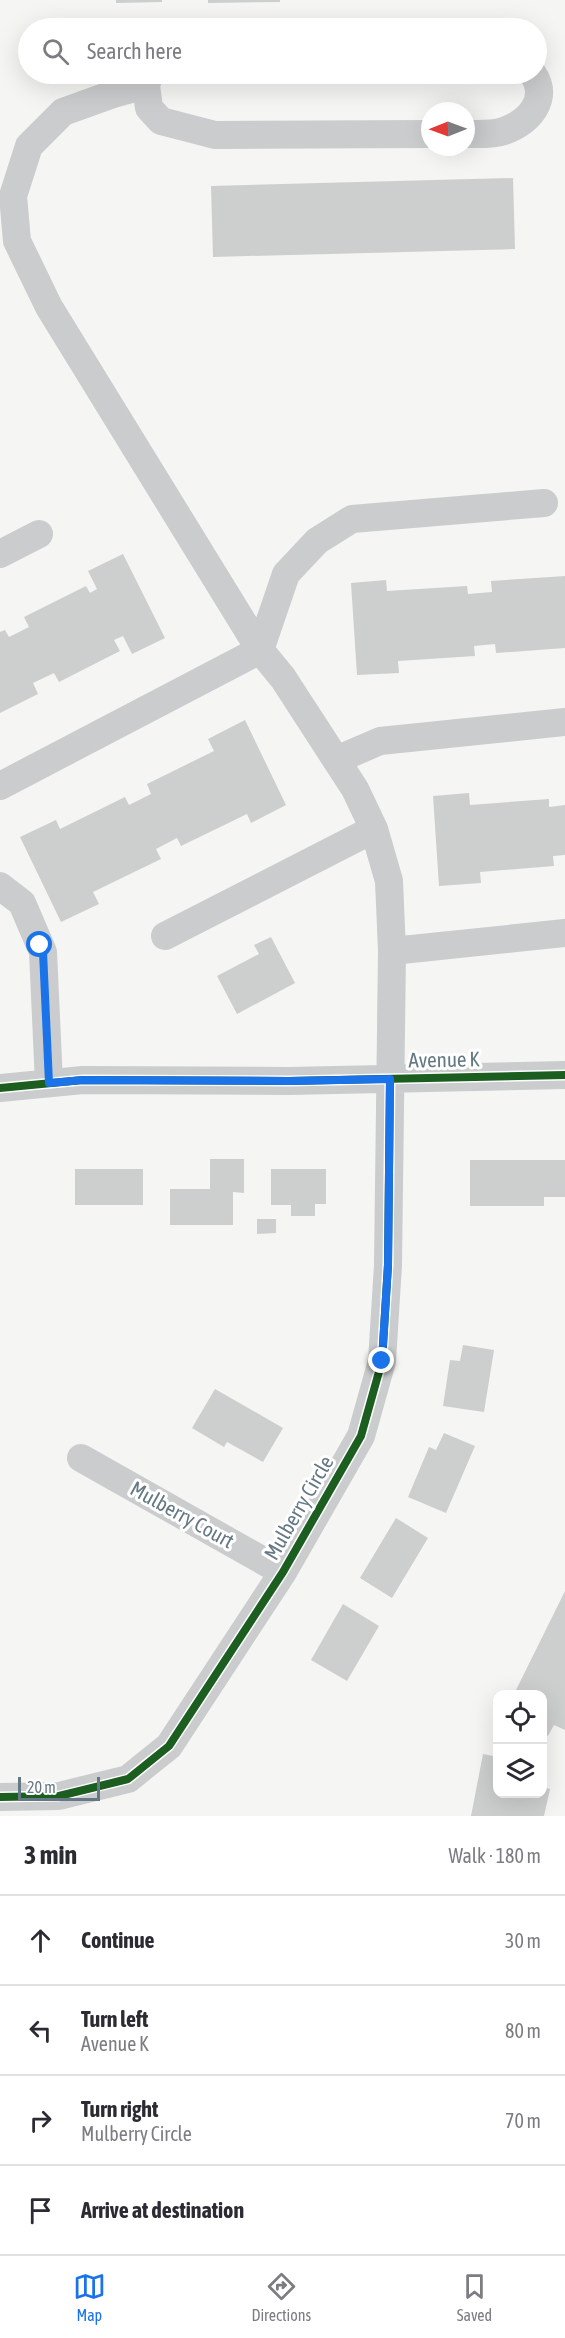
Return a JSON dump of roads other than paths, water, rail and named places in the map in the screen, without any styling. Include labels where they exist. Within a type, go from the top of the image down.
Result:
[{"type":"street","points":[[8,241],[13,196],[29,146],[63,112],[136,84]]},
{"type":"street","points":[[148,84],[149,108],[161,121],[215,135],[421,134]]},
{"type":"street","points":[[475,133],[504,131],[531,114],[538,104],[539,84]]},
{"type":"street","name":"Mulberry Circle","points":[[0,1797],[58,1796],[128,1779],[169,1746],[283,1572],[361,1436],[382,1361],[388,1265],[392,951],[389,881],[374,829],[355,789],[283,678],[260,650],[8,241]]},
{"type":"street","points":[[0,786],[260,650],[286,574],[316,541],[352,519],[544,503]]},
{"type":"street","points":[[0,554],[39,534]]},
{"type":"street","points":[[336,760],[380,741],[565,722]]},
{"type":"street","points":[[165,936],[374,829]]},
{"type":"street","points":[[0,886],[22,903],[43,952],[49,1083]]},
{"type":"street","points":[[392,951],[565,933]]},
{"type":"street","name":"Avenue K","points":[[0,1088],[83,1080],[289,1081],[565,1075]]},
{"type":"street","name":"Mulberry Court","points":[[81,1458],[283,1572]]}]
